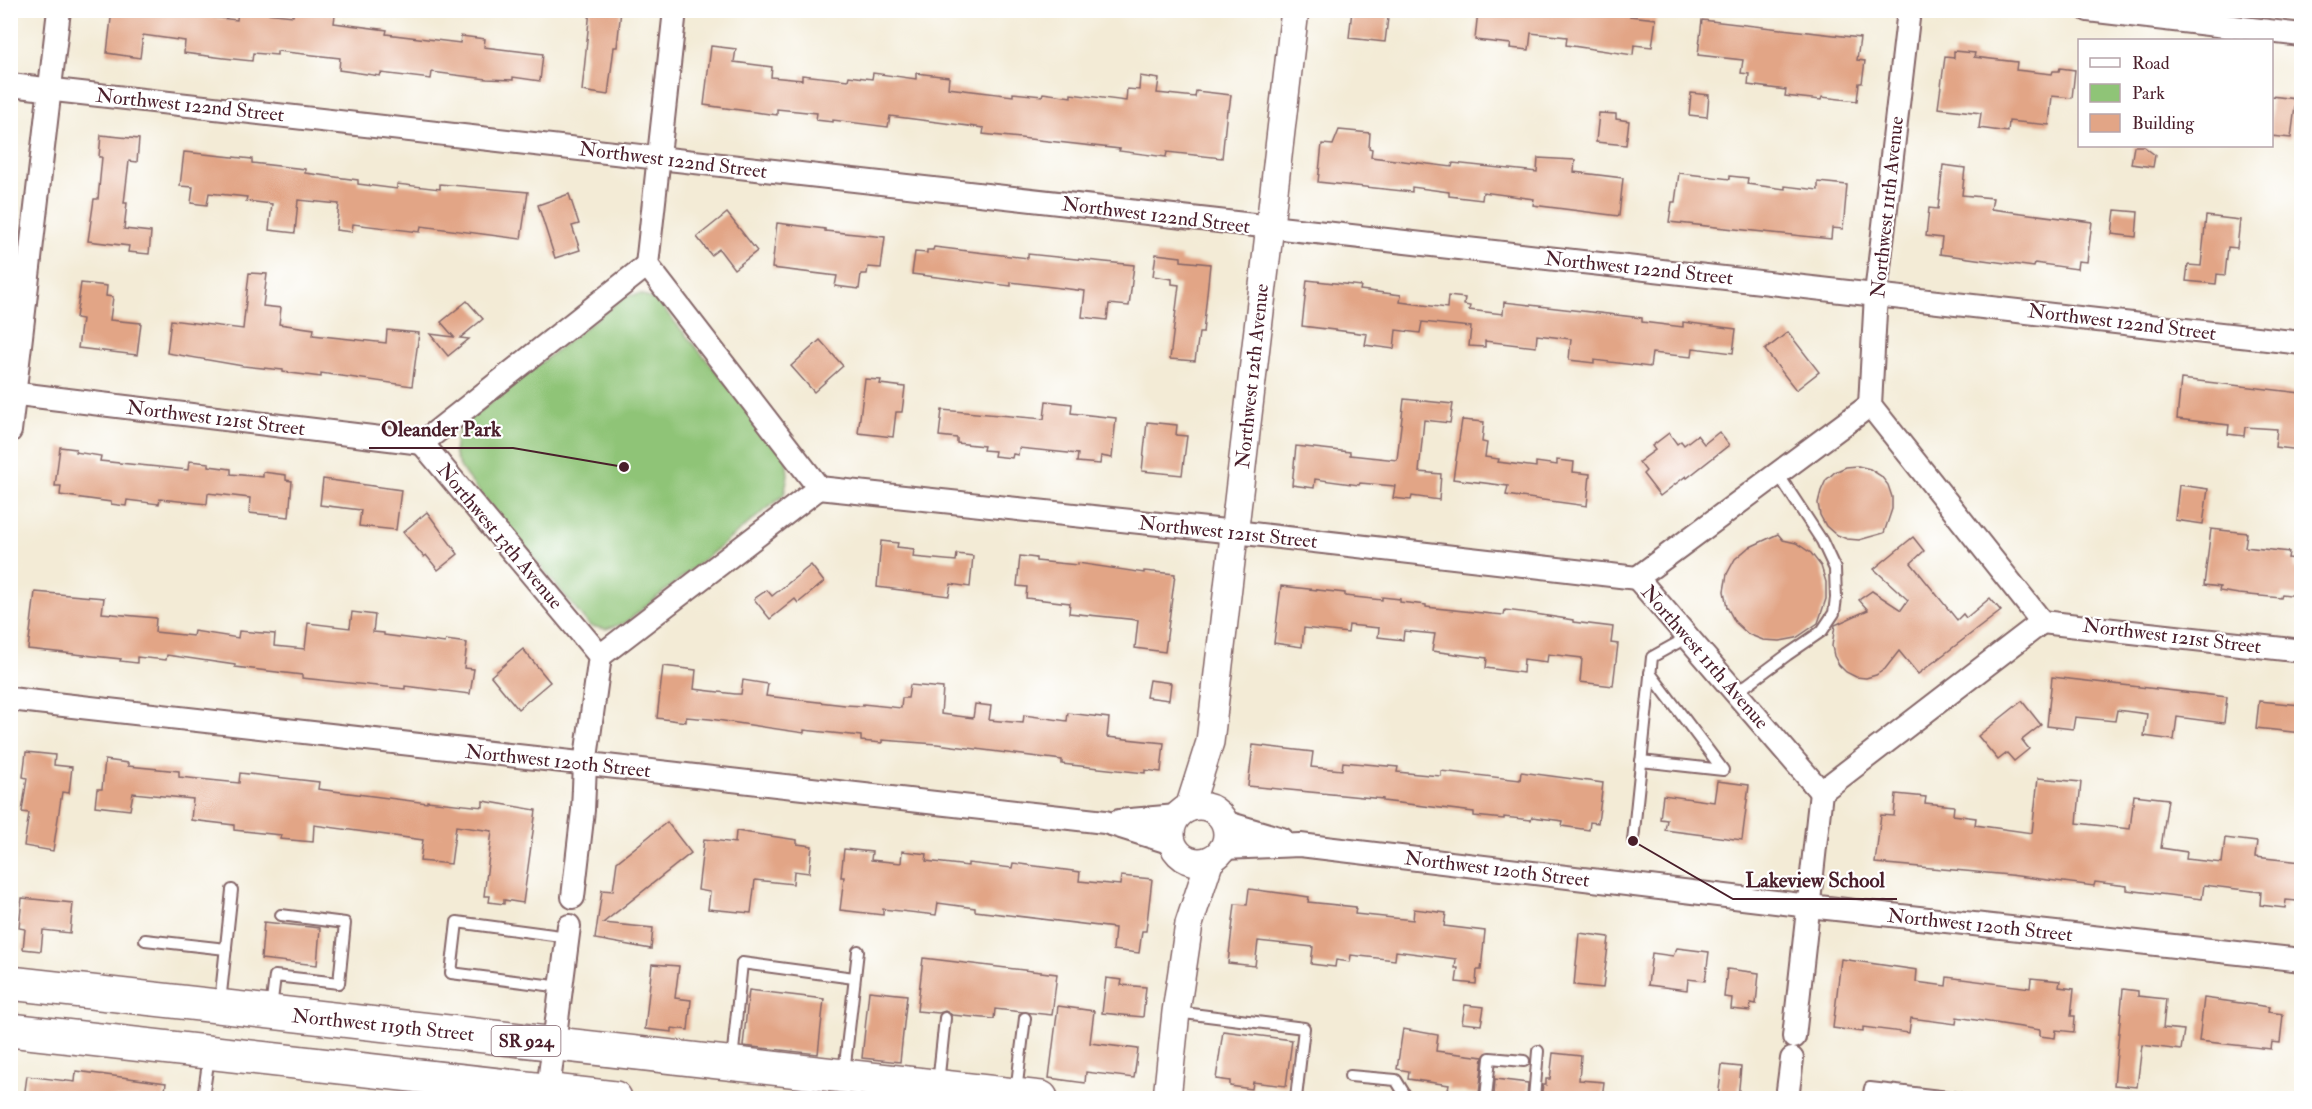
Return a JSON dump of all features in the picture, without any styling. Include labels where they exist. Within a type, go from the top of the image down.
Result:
[{"type":"highway","name":"Northwest 119th Street","points":[[10,983],[1028,1097]]},
{"type":"highway","name":"SR 924","points":[[10,1030],[547,1095],[615,1098]]},
{"type":"street","points":[[10,431],[59,10]]},
{"type":"street","points":[[573,897],[583,810],[585,765],[600,656],[819,488],[647,265],[675,10]]},
{"type":"street","name":"Northwest 12th Avenue","points":[[1167,1098],[1176,1012],[1206,828],[1210,742],[1295,10]]},
{"type":"street","name":"Northwest 11th Avenue","points":[[1821,792],[1637,578],[1870,405],[1876,294],[1909,10]]},
{"type":"street","points":[[2088,10],[2301,35]]},
{"type":"street","name":"Northwest 122nd Street","points":[[10,85],[2301,343]]},
{"type":"street","points":[[422,443],[647,265]]},
{"type":"street","name":"Northwest 121st Street","points":[[13,393],[422,443]]},
{"type":"street","points":[[1787,1098],[1821,792],[2042,622],[1870,405]]},
{"type":"street","name":"Northwest 13th Avenue","points":[[422,443],[600,656]]},
{"type":"street","name":"Northwest 121st Street","points":[[819,488],[1637,578]]},
{"type":"street","name":"Northwest 121st Street","points":[[2042,622],[2301,651]]},
{"type":"street","name":"Northwest 120th Street","points":[[10,699],[1105,822],[1206,828],[1300,845],[1809,906],[2301,960]]},
{"type":"street","name":"Northwest 120th Street","points":[[1105,822],[1178,850]]},
{"type":"street","name":"Northwest 12th Avenue","points":[[1189,924],[1172,824],[1206,828]]},
{"type":"street","points":[[1178,850],[1201,862],[1206,828]]},
{"type":"street","points":[[547,1095],[569,931]]},
{"type":"lane","points":[[1736,693],[1822,631],[1834,614],[1835,569],[1822,541],[1778,474]]},
{"type":"lane","points":[[1633,841],[1652,657],[1688,637]]},
{"type":"lane","points":[[1641,761],[1723,770],[1650,673]]},
{"type":"lane","points":[[220,1007],[232,890]]},
{"type":"lane","points":[[271,1012],[274,976],[339,983],[345,923],[281,915]]},
{"type":"lane","points":[[562,987],[451,973],[457,922],[569,931]]},
{"type":"lane","points":[[145,940],[226,949]]},
{"type":"lane","points":[[844,1077],[858,951]]},
{"type":"lane","points":[[732,1064],[742,963],[854,978]]},
{"type":"lane","points":[[1176,1012],[1304,1028],[1296,1098]]},
{"type":"lane","points":[[938,1087],[945,1018]]},
{"type":"lane","points":[[1025,1018],[1028,1097]]},
{"type":"lane","points":[[1534,1098],[1538,1051]]},
{"type":"lane","points":[[203,1098],[210,1053]]},
{"type":"lane","points":[[1486,1098],[1490,1058],[1524,1061]]},
{"type":"lane","points":[[1350,1076],[1396,1080],[1407,1098]]},
{"type":"lane","points":[[1868,1098],[1870,1088],[1958,1098]]},
{"type":"green space","points":[[641,294],[658,302],[786,454],[788,475],[784,495],[625,623],[606,629],[590,626],[467,477],[458,464],[454,448],[460,427],[625,296]]},
{"type":"building","points":[[112,10],[164,10],[164,12],[237,20],[238,10],[293,16],[296,10],[335,15],[334,23],[387,30],[386,34],[460,43],[461,36],[485,39],[484,47],[543,54],[540,81],[513,77],[513,80],[487,79],[432,72],[431,79],[381,73],[380,76],[339,70],[340,58],[277,51],[277,55],[253,53],[252,61],[224,58],[184,53],[185,41],[143,35],[140,58],[107,53]]},
{"type":"building","points":[[590,10],[621,10],[608,95],[582,91]]},
{"type":"building","points":[[1352,10],[1389,10],[1385,42],[1349,38]]},
{"type":"building","points":[[1478,10],[1631,10],[1630,16],[1656,19],[1652,47],[1634,45],[1633,55],[1566,45],[1567,37],[1531,33],[1529,50],[1510,48],[1511,44],[1475,40]]},
{"type":"building","points":[[1702,20],[1860,38],[1857,60],[1865,61],[1857,101],[1785,96],[1786,90],[1748,85],[1749,74],[1741,73],[1743,60],[1698,55]]},
{"type":"building","points":[[711,46],[736,49],[734,62],[772,67],[771,77],[802,80],[802,75],[848,80],[849,76],[872,79],[873,73],[916,79],[916,73],[949,77],[948,88],[1013,96],[1013,93],[1042,96],[1043,93],[1071,97],[1071,94],[1126,101],[1127,89],[1139,90],[1140,76],[1159,79],[1157,93],[1195,97],[1196,91],[1231,95],[1229,110],[1227,110],[1222,158],[1167,152],[1166,157],[1119,151],[1120,149],[983,134],[984,128],[890,116],[888,127],[816,120],[817,113],[777,109],[777,115],[704,105]]},
{"type":"building","points":[[1954,51],[1975,53],[1974,57],[2017,62],[2016,70],[2052,74],[2060,68],[2075,70],[2072,98],[2052,96],[2049,125],[2009,121],[2008,132],[1979,128],[1981,113],[1938,108],[1945,57],[1954,58]]},
{"type":"building","points":[[1691,93],[1709,95],[1707,117],[1689,115]]},
{"type":"building","points":[[2273,96],[2296,99],[2291,138],[2273,136]]},
{"type":"building","points":[[1599,113],[1616,114],[1616,119],[1629,121],[1626,145],[1596,142]]},
{"type":"building","points":[[1339,130],[1370,133],[1371,157],[1452,167],[1453,163],[1537,172],[1538,158],[1575,160],[1574,172],[1623,178],[1619,216],[1533,205],[1534,199],[1483,192],[1482,200],[1449,196],[1449,192],[1412,187],[1412,192],[1318,182],[1322,144],[1333,145]]},
{"type":"building","points":[[101,135],[139,139],[137,162],[129,161],[124,203],[127,203],[124,229],[151,232],[149,254],[128,252],[129,246],[88,241],[94,199],[98,199],[102,157],[99,157]]},
{"type":"building","points":[[2134,147],[2144,147],[2155,155],[2153,167],[2131,164]]},
{"type":"building","points":[[184,152],[252,159],[252,163],[305,169],[305,173],[358,180],[358,184],[397,189],[397,184],[440,189],[440,184],[528,192],[521,239],[421,226],[420,232],[353,224],[352,232],[336,230],[339,204],[298,200],[295,233],[269,230],[272,204],[246,201],[247,197],[209,193],[207,205],[191,203],[193,187],[180,186]]},
{"type":"building","points":[[1943,165],[1965,168],[1962,195],[1993,198],[1991,209],[2092,222],[2087,262],[2078,261],[2077,269],[2035,263],[2034,267],[1940,254],[1942,238],[1926,236],[1929,208],[1938,209]]},
{"type":"building","points":[[1679,173],[1730,179],[1730,176],[1748,178],[1747,184],[1785,189],[1785,186],[1818,190],[1818,182],[1847,185],[1843,229],[1832,228],[1831,239],[1669,222],[1672,202],[1675,202]]},
{"type":"building","points":[[569,194],[579,224],[572,226],[580,250],[555,258],[538,205]]},
{"type":"building","points":[[2115,210],[2138,212],[2136,237],[2112,234]]},
{"type":"building","points":[[727,213],[757,251],[734,269],[719,249],[711,255],[697,237]]},
{"type":"building","points":[[2206,216],[2240,220],[2237,248],[2228,247],[2225,275],[2217,274],[2216,284],[2186,281],[2188,265],[2201,266]]},
{"type":"building","points":[[777,223],[885,237],[881,268],[868,267],[867,274],[861,274],[859,289],[835,286],[837,276],[772,268]]},
{"type":"building","points":[[934,247],[1028,258],[1028,254],[1134,265],[1129,306],[1109,304],[1107,320],[1082,317],[1085,291],[1011,282],[1011,286],[912,274],[915,252],[927,253],[927,250],[933,250]]},
{"type":"building","points":[[1156,254],[1181,257],[1181,261],[1210,264],[1203,333],[1199,333],[1195,361],[1170,359],[1179,285],[1172,284],[1172,279],[1153,276]]},
{"type":"building","points":[[249,273],[267,274],[263,306],[281,308],[279,324],[314,329],[313,335],[386,343],[387,330],[419,333],[412,386],[321,373],[321,377],[283,372],[283,370],[243,366],[167,353],[171,320],[243,329]]},
{"type":"building","points":[[1307,280],[1361,286],[1360,290],[1401,295],[1400,302],[1447,308],[1448,296],[1465,298],[1464,305],[1470,306],[1469,310],[1503,314],[1504,302],[1642,318],[1642,322],[1683,327],[1683,322],[1736,329],[1733,353],[1693,348],[1692,357],[1652,353],[1650,367],[1594,360],[1594,363],[1569,360],[1571,339],[1537,335],[1536,347],[1485,341],[1485,347],[1469,346],[1471,327],[1422,322],[1420,333],[1396,330],[1394,349],[1365,345],[1367,334],[1302,326]]},
{"type":"building","points":[[81,283],[107,286],[106,296],[113,297],[110,320],[141,323],[137,355],[78,348],[82,319],[76,318]]},
{"type":"building","points":[[467,301],[483,319],[460,338],[469,339],[448,356],[430,334],[454,337],[441,322]]},
{"type":"building","points":[[1788,332],[1819,372],[1796,390],[1765,350]]},
{"type":"building","points":[[820,340],[843,366],[814,392],[791,366]]},
{"type":"building","points":[[865,379],[881,380],[880,384],[905,387],[902,412],[896,412],[893,437],[858,433]]},
{"type":"building","points":[[2181,379],[2301,393],[2301,450],[2275,447],[2277,429],[2245,427],[2244,436],[2228,434],[2229,425],[2177,419]]},
{"type":"building","points":[[1404,399],[1453,404],[1450,423],[1424,420],[1419,472],[1441,474],[1439,500],[1412,496],[1411,500],[1393,498],[1395,486],[1360,483],[1359,485],[1315,479],[1314,488],[1292,485],[1296,446],[1397,460]]},
{"type":"building","points":[[1046,401],[1072,404],[1071,413],[1116,418],[1112,458],[1101,456],[1100,464],[1077,462],[1078,454],[1019,448],[1018,455],[1013,454],[1012,458],[994,456],[995,451],[983,450],[984,446],[957,443],[957,438],[939,436],[942,410],[1044,419]]},
{"type":"building","points":[[1462,420],[1484,422],[1482,442],[1487,443],[1485,457],[1499,459],[1498,462],[1536,467],[1536,462],[1557,465],[1557,460],[1574,462],[1573,472],[1590,474],[1587,506],[1506,495],[1508,486],[1453,479]]},
{"type":"building","points":[[1147,422],[1177,425],[1176,435],[1187,436],[1182,475],[1142,471]]},
{"type":"building","points":[[1719,432],[1729,445],[1660,496],[1643,474],[1646,471],[1639,462],[1655,450],[1652,446],[1669,433],[1677,444],[1681,441],[1684,445],[1697,435],[1704,444]]},
{"type":"building","points":[[60,447],[101,456],[100,461],[188,470],[189,461],[231,469],[231,474],[263,477],[263,472],[286,475],[286,480],[292,481],[289,517],[249,513],[250,498],[208,493],[207,504],[160,499],[159,504],[127,500],[126,506],[60,495],[61,486],[55,486]]},
{"type":"building","points":[[1858,466],[1870,469],[1881,476],[1888,485],[1892,497],[1892,509],[1884,533],[1859,540],[1847,539],[1835,534],[1826,526],[1820,515],[1818,503],[1826,480],[1835,472],[1846,467]]},
{"type":"building","points":[[323,479],[401,490],[396,530],[359,526],[361,510],[320,505]]},
{"type":"building","points":[[2179,485],[2208,489],[2203,524],[2175,520]]},
{"type":"building","points":[[427,512],[458,554],[438,570],[403,532]]},
{"type":"building","points":[[2211,529],[2247,533],[2245,547],[2289,552],[2288,558],[2295,559],[2294,569],[2301,570],[2298,596],[2282,594],[2281,598],[2239,594],[2219,591],[2220,587],[2204,585]]},
{"type":"building","points":[[1778,534],[1783,540],[1796,543],[1811,553],[1821,566],[1826,582],[1826,599],[1818,623],[1796,638],[1780,641],[1763,640],[1748,634],[1735,622],[1727,607],[1724,591],[1727,574],[1735,559],[1748,548]]},
{"type":"building","points":[[1913,537],[1924,551],[1911,563],[1957,620],[1963,614],[1966,618],[1990,598],[2001,611],[1918,674],[1899,651],[1885,669],[1876,675],[1866,678],[1856,677],[1846,672],[1834,656],[1832,646],[1835,625],[1868,610],[1859,600],[1872,591],[1901,610],[1908,600],[1874,569]]},
{"type":"building","points":[[881,541],[898,543],[897,547],[914,549],[913,557],[956,561],[957,554],[973,556],[970,587],[951,584],[949,596],[877,587]]},
{"type":"building","points":[[1020,556],[1036,558],[1036,561],[1078,565],[1078,563],[1144,573],[1144,571],[1175,574],[1165,652],[1135,648],[1138,620],[1069,613],[1070,603],[1026,598],[1027,587],[1017,586]]},
{"type":"building","points":[[811,565],[824,582],[798,603],[795,599],[770,619],[754,599],[767,590],[772,596]]},
{"type":"building","points":[[1281,586],[1345,593],[1345,596],[1382,600],[1382,597],[1400,599],[1400,602],[1426,605],[1426,607],[1504,615],[1505,610],[1613,627],[1611,643],[1618,644],[1613,686],[1580,682],[1582,658],[1548,654],[1547,662],[1524,659],[1523,673],[1486,668],[1487,658],[1432,651],[1435,634],[1404,631],[1403,640],[1378,637],[1379,628],[1349,625],[1348,633],[1304,628],[1302,647],[1274,643]]},
{"type":"building","points":[[35,592],[104,598],[102,613],[156,618],[155,632],[193,636],[194,631],[238,638],[239,631],[275,634],[274,646],[305,649],[308,623],[350,628],[352,612],[375,615],[373,632],[445,643],[446,640],[467,643],[464,668],[474,669],[470,694],[405,686],[405,689],[302,678],[302,675],[235,667],[235,665],[167,655],[166,660],[137,657],[137,663],[120,661],[121,659],[28,649]]},
{"type":"building","points":[[523,649],[550,682],[518,709],[491,676]]},
{"type":"building","points":[[663,666],[696,670],[694,689],[735,694],[741,694],[743,680],[768,684],[766,696],[845,705],[863,706],[863,704],[901,708],[902,698],[908,698],[910,685],[943,688],[941,714],[973,718],[975,704],[991,706],[989,720],[1023,723],[1024,715],[1067,721],[1068,713],[1109,718],[1107,737],[1164,743],[1161,772],[1145,770],[1145,773],[1062,764],[1062,760],[937,744],[882,740],[882,743],[861,741],[861,736],[804,730],[804,733],[710,719],[686,717],[686,722],[657,718]]},
{"type":"building","points":[[2052,677],[2227,697],[2224,723],[2177,717],[2174,740],[2144,736],[2147,714],[2117,710],[2115,721],[2075,717],[2073,729],[2047,726]]},
{"type":"building","points":[[1149,680],[1171,683],[1169,700],[1146,697]]},
{"type":"building","points":[[2022,701],[2041,725],[2022,740],[2029,749],[2014,761],[2007,753],[1998,760],[1978,736]]},
{"type":"building","points":[[2259,701],[2301,705],[2301,733],[2256,728]]},
{"type":"building","points":[[1253,745],[1313,752],[1311,767],[1342,770],[1343,762],[1398,767],[1397,772],[1441,776],[1441,771],[1520,780],[1521,772],[1603,783],[1598,823],[1590,822],[1589,830],[1562,826],[1563,821],[1532,817],[1531,820],[1474,816],[1474,812],[1383,801],[1383,799],[1248,786]]},
{"type":"building","points":[[26,752],[55,755],[54,765],[72,767],[69,793],[62,792],[53,851],[24,846],[29,813],[22,812],[27,778],[23,777]]},
{"type":"building","points":[[105,760],[128,763],[128,766],[179,771],[179,777],[239,783],[240,773],[319,782],[318,789],[427,803],[427,801],[483,807],[483,801],[536,810],[523,903],[504,900],[504,904],[489,902],[490,896],[484,896],[492,831],[456,826],[451,864],[420,861],[423,840],[314,825],[313,842],[280,839],[281,835],[234,830],[234,825],[191,820],[193,799],[133,793],[130,810],[95,806],[97,789],[102,789]]},
{"type":"building","points":[[2038,778],[2081,782],[2077,823],[2130,829],[2134,795],[2168,799],[2161,848],[2187,852],[2186,859],[2222,863],[2225,838],[2257,842],[2255,857],[2301,862],[2297,901],[2286,900],[2285,908],[2260,905],[2261,892],[2204,885],[2202,899],[2127,890],[2127,886],[2095,882],[2094,886],[2010,875],[1875,863],[1881,815],[1894,816],[1896,794],[1926,797],[1925,803],[1954,806],[1953,815],[1976,818],[1975,825],[2032,833]]},
{"type":"building","points":[[1717,781],[1749,785],[1742,840],[1665,830],[1667,820],[1660,819],[1663,795],[1714,802]]},
{"type":"building","points":[[667,822],[691,853],[603,923],[653,928],[651,949],[595,939],[602,890],[613,891],[617,862]]},
{"type":"building","points":[[736,831],[797,840],[797,844],[812,846],[809,873],[794,871],[793,884],[755,880],[751,913],[708,909],[710,892],[698,890],[704,839],[735,843]]},
{"type":"building","points":[[844,849],[872,852],[871,860],[901,863],[902,851],[927,854],[926,861],[968,866],[968,863],[1012,868],[1013,863],[1080,872],[1079,881],[1120,885],[1121,876],[1152,879],[1146,931],[1142,931],[1139,953],[1113,950],[1115,928],[975,911],[975,908],[938,903],[936,915],[883,909],[883,915],[840,910],[844,877],[841,877]]},
{"type":"building","points":[[1249,889],[1309,897],[1308,902],[1356,907],[1355,914],[1413,920],[1414,909],[1446,913],[1444,926],[1485,931],[1481,970],[1477,970],[1476,984],[1456,982],[1458,968],[1455,968],[1456,959],[1396,951],[1395,960],[1351,955],[1350,962],[1336,960],[1335,967],[1311,964],[1313,947],[1258,941],[1255,966],[1228,963],[1235,904],[1247,905]]},
{"type":"building","points":[[22,898],[73,903],[70,933],[43,930],[41,951],[23,949],[25,929],[19,928]]},
{"type":"building","points":[[264,922],[320,928],[317,965],[261,959]]},
{"type":"building","points":[[1579,933],[1609,937],[1603,988],[1574,985]]},
{"type":"building","points":[[1677,948],[1709,952],[1705,981],[1688,979],[1687,990],[1648,985],[1652,953],[1673,956]]},
{"type":"building","points":[[923,958],[1057,974],[1052,1015],[995,1009],[994,1019],[952,1015],[945,1011],[939,1013],[917,1011]]},
{"type":"building","points":[[1841,959],[1917,970],[1916,982],[1946,986],[1947,977],[2030,988],[2031,978],[2060,981],[2059,987],[2074,989],[2071,1016],[2075,1016],[2074,1032],[2056,1030],[2055,1038],[2040,1036],[2040,1030],[1957,1017],[1956,1024],[1911,1018],[1909,1033],[1863,1027],[1863,1032],[1833,1028]]},
{"type":"building","points":[[652,964],[679,966],[675,998],[691,1000],[688,1030],[672,1028],[672,1032],[645,1029]]},
{"type":"building","points":[[1727,969],[1759,973],[1756,1004],[1751,1003],[1750,1011],[1731,1009],[1732,998],[1724,997]]},
{"type":"building","points":[[1106,978],[1122,980],[1121,985],[1146,987],[1143,1017],[1102,1013]]},
{"type":"building","points":[[2123,989],[2138,991],[2138,996],[2166,999],[2163,1028],[2184,1030],[2181,1050],[2142,1045],[2137,1087],[2114,1085]]},
{"type":"building","points":[[749,990],[824,999],[818,1054],[743,1046]]},
{"type":"building","points":[[869,991],[907,995],[900,1062],[862,1058]]},
{"type":"building","points":[[2204,998],[2269,1007],[2268,1012],[2283,1014],[2280,1043],[2272,1042],[2271,1049],[2199,1041]]},
{"type":"building","points":[[1465,1005],[1484,1007],[1481,1025],[1462,1023]]},
{"type":"building","points":[[1058,1006],[1094,1011],[1090,1043],[1138,1049],[1134,1078],[1086,1072],[1085,1083],[1049,1078]]},
{"type":"building","points":[[1403,1029],[1438,1035],[1436,1051],[1483,1057],[1479,1094],[1448,1090],[1449,1085],[1408,1079],[1409,1071],[1397,1069]]},
{"type":"building","points":[[1223,1031],[1292,1040],[1286,1086],[1253,1082],[1252,1089],[1230,1086],[1230,1081],[1216,1079]]},
{"type":"building","points":[[1553,1053],[1581,1056],[1579,1080],[1604,1082],[1602,1098],[1541,1098],[1543,1085],[1546,1085],[1546,1079],[1550,1079]]},
{"type":"building","points":[[1722,1065],[1741,1067],[1738,1098],[1718,1098]]},
{"type":"building","points":[[76,1071],[166,1083],[164,1098],[24,1098],[27,1076],[75,1082]]},
{"type":"building","points":[[1495,1079],[1528,1083],[1527,1098],[1494,1096]]},
{"type":"place","name":"Oleander Park","points":[[624,467]]},
{"type":"place","name":"Lakeview School","points":[[1633,841]]}]
